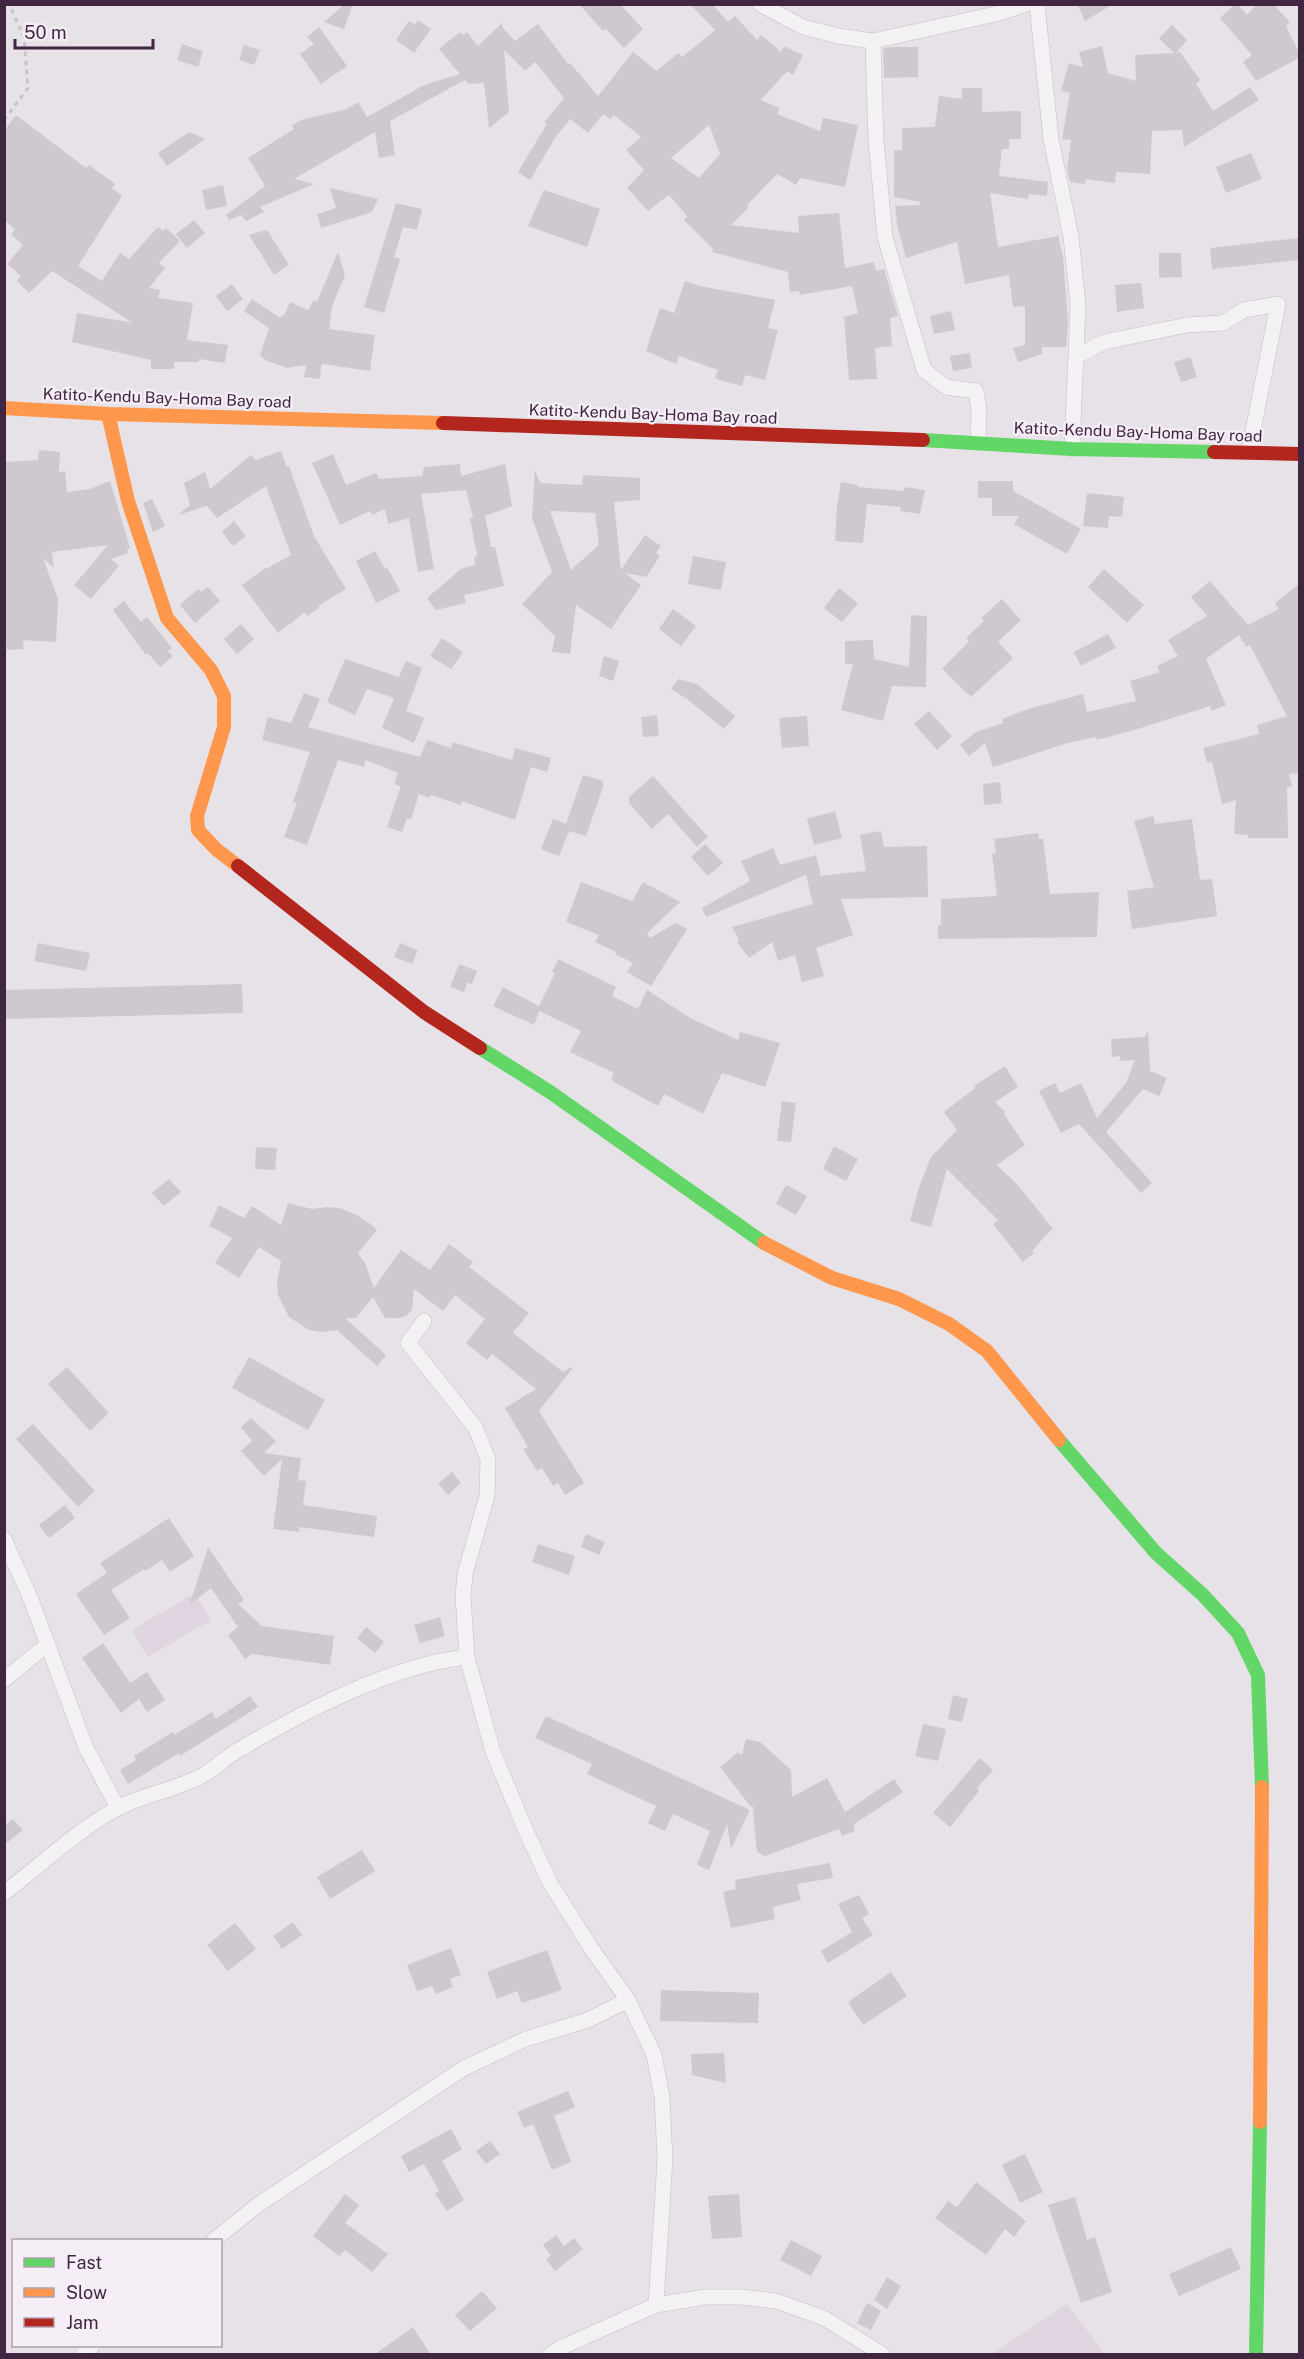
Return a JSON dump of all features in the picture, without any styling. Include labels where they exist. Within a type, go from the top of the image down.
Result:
[{"type":"main road","name":"Katito-Kendu Bay-Homa Bay road","points":[[4,408],[108,414],[978,442],[1072,449],[1299,453]]},
{"type":"main road","points":[[108,414],[128,501],[167,618],[211,670],[224,696],[224,727],[197,816],[198,830],[217,850],[424,1012],[550,1092],[771,1248],[832,1278],[898,1299],[949,1323],[987,1351],[1037,1414],[1156,1553],[1203,1594],[1238,1633],[1258,1676],[1262,1757],[1256,2355]]},
{"type":"street","points":[[760,4],[803,27],[838,36],[873,41],[1000,13],[1026,4]]},
{"type":"street","points":[[1037,4],[1051,140],[1071,237],[1078,305],[1072,449]]},
{"type":"street","points":[[873,41],[876,141],[885,237],[924,370],[946,387],[976,391],[979,410],[978,442]]},
{"type":"street","points":[[1077,356],[1104,342],[1187,325],[1223,323],[1244,310],[1278,304],[1249,452]]},
{"type":"street","points":[[424,1321],[408,1343],[475,1427],[488,1459],[487,1496],[465,1574],[463,1596],[466,1657],[493,1752],[550,1883],[591,1948],[628,2000],[654,2055],[662,2097],[665,2159],[656,2305]]},
{"type":"street","points":[[4,1539],[48,1644],[86,1748],[118,1808]]},
{"type":"street","points":[[4,1680],[48,1644]]},
{"type":"street","points":[[4,1893],[85,1830],[118,1808],[202,1776],[238,1750],[346,1695],[410,1669],[440,1660],[466,1657]]},
{"type":"street","points":[[216,2239],[259,2204],[464,2068],[526,2039],[588,2020],[628,2000]]},
{"type":"street","points":[[551,2355],[560,2348],[656,2305],[705,2297],[776,2301],[824,2318],[882,2355]]},
{"type":"path","points":[[4,120],[28,88],[24,37],[9,4]]},
{"type":"shaded area","points":[[195,1593],[211,1620],[148,1657],[132,1630]]},
{"type":"shaded area","points":[[1067,2304],[1105,2354],[992,2354]]},
{"type":"building","points":[[345,4],[353,4],[344,29],[324,22]]},
{"type":"building","points":[[579,4],[620,4],[643,29],[624,48],[606,29],[603,31]]},
{"type":"building","points":[[690,4],[712,4],[728,22],[735,16],[757,40],[761,35],[781,52],[784,46],[803,55],[793,75],[787,71],[761,100],[780,108],[777,114],[820,131],[823,118],[858,125],[845,187],[800,178],[796,185],[777,174],[731,225],[799,233],[798,216],[839,213],[845,268],[874,262],[876,271],[884,269],[898,316],[890,318],[892,346],[875,348],[877,379],[849,380],[844,317],[858,313],[852,286],[800,295],[799,291],[790,292],[788,272],[712,252],[713,249],[684,220],[687,216],[669,195],[648,211],[627,188],[644,170],[626,150],[641,137],[614,115],[610,119],[603,114],[588,133],[570,119],[555,138],[530,180],[518,172],[547,124],[544,122],[564,98],[535,62],[525,71],[504,50],[509,112],[489,128],[484,83],[469,84],[465,80],[390,121],[395,155],[379,158],[375,132],[294,179],[314,184],[260,207],[264,212],[246,221],[241,215],[229,220],[226,215],[265,186],[248,158],[294,129],[292,125],[301,120],[347,109],[358,102],[367,117],[424,85],[460,74],[439,49],[460,32],[463,35],[467,32],[478,46],[502,23],[503,28],[515,41],[538,24],[568,64],[570,63],[598,96],[633,52],[657,71],[678,53],[682,57],[715,30]],"holes":[[[709,125],[720,154],[699,178],[671,158]]]},
{"type":"building","points":[[1077,4],[1113,4],[1085,21]]},
{"type":"building","points":[[1235,4],[1238,4],[1247,15],[1257,4],[1273,4],[1290,22],[1286,26],[1299,53],[1299,58],[1256,81],[1243,62],[1252,55],[1220,18]]},
{"type":"building","points":[[418,20],[431,29],[414,53],[396,40],[409,21],[415,25]]},
{"type":"building","points":[[1172,25],[1187,40],[1176,53],[1180,52],[1200,80],[1196,84],[1213,111],[1250,87],[1259,100],[1184,147],[1182,130],[1152,131],[1150,174],[1116,172],[1115,183],[1086,179],[1085,184],[1070,182],[1067,169],[1071,140],[1062,139],[1070,93],[1061,91],[1069,63],[1083,67],[1079,52],[1102,46],[1108,73],[1136,81],[1135,55],[1174,53],[1159,38]]},
{"type":"building","points":[[319,27],[347,66],[321,84],[300,54],[314,44],[307,37]]},
{"type":"building","points":[[182,44],[203,51],[198,67],[177,60]]},
{"type":"building","points":[[244,45],[260,50],[254,65],[239,60]]},
{"type":"building","points":[[918,47],[918,77],[884,78],[883,49]]},
{"type":"building","points":[[962,88],[982,88],[982,112],[1021,111],[1021,139],[1009,139],[1009,149],[1002,149],[999,176],[1048,182],[1047,196],[1029,194],[1028,199],[990,193],[998,247],[1058,236],[1063,257],[1068,322],[1066,347],[1042,347],[1042,354],[1018,362],[1013,348],[1025,345],[1025,306],[1013,307],[1009,275],[965,284],[957,242],[906,258],[897,224],[895,206],[920,205],[921,202],[894,197],[894,150],[902,150],[902,128],[935,127],[939,96],[962,99]]},
{"type":"building","points":[[16,115],[86,168],[89,165],[115,184],[112,188],[122,196],[78,266],[102,281],[120,253],[129,259],[158,227],[163,231],[166,228],[180,241],[159,263],[165,268],[149,288],[160,290],[158,298],[193,303],[187,340],[228,345],[225,363],[199,359],[199,362],[174,362],[174,369],[151,369],[151,360],[72,342],[77,313],[133,323],[52,271],[29,293],[17,281],[21,276],[7,264],[23,245],[11,234],[15,230],[4,219],[4,131]]},
{"type":"building","points":[[189,132],[205,139],[167,166],[158,153]]},
{"type":"building","points":[[1251,153],[1262,179],[1226,193],[1216,167]]},
{"type":"building","points":[[223,185],[227,206],[206,210],[202,190]]},
{"type":"building","points":[[330,188],[378,199],[372,212],[321,228],[317,214],[336,208]]},
{"type":"building","points":[[544,190],[600,209],[587,247],[528,226]]},
{"type":"building","points":[[396,203],[422,209],[417,230],[403,227],[394,257],[400,259],[384,313],[364,307]]},
{"type":"building","points":[[194,220],[205,233],[187,248],[176,234]]},
{"type":"building","points":[[267,230],[289,265],[274,275],[249,235]]},
{"type":"building","points":[[1299,238],[1299,260],[1212,269],[1210,248]]},
{"type":"building","points":[[338,252],[345,275],[332,306],[329,329],[375,335],[370,371],[323,364],[320,379],[304,377],[306,365],[287,368],[267,361],[260,355],[269,328],[244,311],[252,299],[280,318],[284,316],[290,302],[308,310],[314,300],[317,302]]},
{"type":"building","points":[[1159,253],[1181,253],[1182,277],[1159,278]]},
{"type":"building","points":[[685,281],[775,300],[768,328],[778,330],[765,380],[745,375],[742,386],[715,378],[718,370],[679,356],[676,364],[646,351],[660,308],[674,313]]},
{"type":"building","points":[[1141,283],[1144,308],[1117,312],[1115,285]]},
{"type":"building","points":[[232,284],[243,299],[227,311],[216,296]]},
{"type":"building","points":[[951,311],[955,330],[934,334],[930,316]]},
{"type":"building","points":[[970,353],[972,368],[953,371],[950,356]]},
{"type":"building","points":[[1190,357],[1197,377],[1181,382],[1174,362]]},
{"type":"building","points":[[39,450],[60,452],[59,472],[65,471],[67,492],[90,489],[110,481],[130,548],[127,549],[128,553],[111,559],[119,566],[91,599],[74,585],[108,545],[52,552],[54,568],[43,558],[58,599],[56,642],[23,640],[24,649],[7,650],[4,617],[4,462],[38,460]]},
{"type":"building","points":[[281,451],[287,467],[289,466],[314,536],[346,589],[318,606],[319,608],[307,616],[305,612],[278,633],[242,585],[265,568],[291,555],[266,486],[217,518],[207,506],[178,515],[190,505],[184,483],[205,472],[210,489],[251,455],[256,460]]},
{"type":"building","points":[[333,454],[346,485],[376,473],[379,479],[422,476],[424,467],[460,464],[461,476],[505,464],[512,506],[485,516],[491,547],[495,547],[504,586],[464,595],[466,603],[436,610],[427,598],[461,569],[475,565],[474,558],[477,555],[470,518],[473,517],[466,490],[421,494],[434,569],[418,572],[409,518],[388,524],[385,509],[372,515],[370,511],[340,525],[312,463]]},
{"type":"building","points":[[535,470],[540,483],[582,485],[583,475],[640,478],[640,500],[614,502],[621,570],[645,535],[661,546],[656,553],[660,556],[646,577],[625,573],[641,585],[611,629],[576,605],[570,654],[552,652],[555,636],[522,604],[552,572],[532,518]],"holes":[[[550,511],[595,513],[599,545],[571,570]]]},
{"type":"building","points":[[978,481],[1013,481],[1013,491],[1081,529],[1067,554],[1014,524],[1019,516],[992,516],[992,498],[978,498]]},
{"type":"building","points":[[841,482],[858,485],[857,487],[904,491],[905,487],[925,490],[920,514],[900,511],[901,507],[867,504],[863,543],[835,541]]},
{"type":"building","points":[[1087,493],[1124,497],[1122,517],[1109,516],[1108,528],[1083,526]]},
{"type":"building","points":[[152,499],[165,526],[153,532],[143,503]]},
{"type":"building","points":[[234,521],[246,536],[233,546],[222,532]]},
{"type":"building","points":[[375,551],[400,591],[376,603],[356,561]]},
{"type":"building","points":[[693,556],[726,562],[721,590],[688,584]]},
{"type":"building","points":[[1104,569],[1144,605],[1127,623],[1088,587]]},
{"type":"building","points":[[1210,581],[1248,625],[1279,609],[1275,603],[1299,584],[1299,773],[1289,774],[1292,786],[1287,787],[1288,838],[1248,838],[1248,835],[1234,834],[1236,800],[1222,804],[1212,762],[1207,763],[1203,748],[1259,734],[1257,725],[1287,716],[1250,645],[1246,647],[1239,635],[1206,659],[1226,705],[1211,711],[1210,706],[1097,740],[1096,737],[1068,743],[993,767],[985,743],[969,756],[960,745],[976,732],[1003,723],[1002,719],[1028,709],[1083,694],[1087,712],[1136,701],[1130,681],[1160,672],[1157,666],[1178,656],[1168,640],[1207,616],[1191,597]]},
{"type":"building","points":[[208,587],[220,601],[195,623],[180,605],[198,589],[201,592]]},
{"type":"building","points":[[839,588],[858,603],[842,622],[824,608]]},
{"type":"building","points":[[1002,599],[1021,620],[998,642],[1013,658],[971,697],[942,669],[969,641],[966,638],[984,621],[981,618]]},
{"type":"building","points":[[124,601],[141,622],[147,617],[172,648],[168,651],[173,656],[160,667],[148,653],[146,655],[113,610]]},
{"type":"building","points":[[673,609],[696,626],[681,646],[659,629]]},
{"type":"building","points":[[911,615],[927,616],[926,687],[892,686],[883,721],[841,710],[853,664],[845,664],[845,641],[873,640],[874,659],[909,667]]},
{"type":"building","points":[[241,624],[254,639],[237,654],[224,639]]},
{"type":"building","points":[[1108,634],[1116,648],[1081,666],[1074,652]]},
{"type":"building","points":[[442,638],[463,652],[451,669],[430,656]]},
{"type":"building","points":[[604,656],[619,661],[613,681],[599,676]]},
{"type":"building","points":[[345,659],[399,677],[406,661],[422,668],[406,711],[424,718],[414,743],[382,728],[394,698],[367,689],[355,715],[327,702]]},
{"type":"building","points":[[678,679],[697,684],[735,716],[724,729],[671,689]]},
{"type":"building","points":[[304,693],[320,699],[308,727],[420,757],[427,740],[451,748],[452,742],[512,760],[515,748],[551,758],[547,772],[531,767],[515,820],[462,801],[461,805],[431,795],[429,798],[419,794],[411,819],[407,818],[402,832],[387,827],[401,786],[394,784],[398,773],[366,760],[364,767],[338,760],[307,845],[284,837],[297,803],[293,802],[310,752],[262,740],[268,717],[291,723]]},
{"type":"building","points":[[929,711],[952,736],[937,750],[914,724]]},
{"type":"building","points":[[657,715],[659,736],[643,737],[641,717]]},
{"type":"building","points":[[807,716],[809,746],[782,748],[779,718]]},
{"type":"building","points":[[583,775],[603,781],[586,836],[569,831],[559,856],[541,849],[553,819],[566,824]]},
{"type":"building","points":[[653,776],[708,837],[697,847],[668,814],[652,829],[629,803],[629,797]]},
{"type":"building","points":[[1000,782],[1002,803],[984,805],[983,784]]},
{"type":"building","points":[[835,811],[842,838],[814,845],[807,819]]},
{"type":"building","points":[[1153,816],[1155,824],[1192,819],[1200,880],[1212,879],[1217,916],[1132,929],[1127,891],[1154,887],[1134,821]]},
{"type":"building","points":[[881,831],[884,847],[927,846],[928,897],[841,899],[853,935],[816,948],[824,976],[802,982],[795,955],[778,961],[772,942],[749,958],[737,942],[739,940],[732,927],[813,904],[806,875],[706,917],[702,908],[750,881],[741,861],[773,848],[780,865],[816,855],[821,876],[866,871],[860,835]]},
{"type":"building","points":[[1038,833],[1039,839],[1043,839],[1050,894],[1099,892],[1097,937],[938,939],[938,925],[941,925],[941,899],[997,896],[992,854],[996,853],[994,839]]},
{"type":"building","points":[[705,844],[723,863],[708,876],[691,857]]},
{"type":"building","points":[[581,882],[632,901],[643,882],[680,902],[647,933],[650,938],[676,923],[687,929],[651,986],[627,972],[633,963],[595,942],[599,935],[566,922]]},
{"type":"building","points":[[38,943],[90,953],[86,971],[34,961]]},
{"type":"building","points":[[400,943],[418,950],[412,964],[394,957]]},
{"type":"building","points":[[558,959],[616,987],[612,996],[638,1009],[647,990],[692,1019],[738,1040],[740,1032],[780,1043],[765,1087],[722,1073],[703,1114],[664,1094],[658,1106],[614,1082],[611,1079],[614,1073],[570,1052],[581,1031],[539,1011],[534,1025],[493,1006],[503,987],[539,1006],[555,973],[552,972]]},
{"type":"building","points":[[459,964],[477,971],[472,984],[467,983],[464,992],[450,987]]},
{"type":"building","points":[[242,984],[243,1013],[4,1019],[4,990]]},
{"type":"building","points":[[1148,1031],[1150,1071],[1167,1078],[1159,1096],[1143,1089],[1106,1132],[1152,1183],[1141,1193],[1079,1124],[1061,1133],[1039,1091],[1055,1083],[1060,1093],[1081,1083],[1097,1118],[1126,1083],[1135,1060],[1120,1061],[1120,1056],[1112,1057],[1111,1039],[1145,1037]]},
{"type":"building","points":[[1005,1066],[1018,1087],[995,1102],[1005,1112],[1004,1114],[1025,1145],[997,1165],[1018,1185],[1053,1229],[1032,1252],[1034,1253],[1023,1262],[993,1224],[998,1220],[947,1169],[931,1227],[910,1221],[919,1187],[931,1157],[957,1130],[944,1112],[975,1088],[974,1086]]},
{"type":"building","points":[[782,1101],[796,1103],[791,1142],[777,1141]]},
{"type":"building","points":[[834,1146],[858,1159],[846,1181],[823,1169]]},
{"type":"building","points":[[256,1147],[277,1148],[275,1170],[255,1169]]},
{"type":"building","points":[[169,1179],[181,1192],[164,1206],[152,1193]]},
{"type":"building","points":[[786,1185],[807,1196],[796,1215],[776,1204]]},
{"type":"building","points":[[288,1203],[312,1209],[339,1208],[357,1215],[372,1225],[377,1230],[358,1253],[365,1263],[374,1288],[401,1250],[430,1270],[449,1244],[473,1262],[469,1267],[529,1313],[513,1333],[563,1372],[571,1367],[572,1369],[539,1411],[584,1483],[565,1495],[558,1483],[553,1486],[542,1468],[537,1471],[523,1449],[528,1447],[505,1408],[536,1389],[492,1354],[487,1360],[466,1343],[485,1319],[455,1295],[443,1311],[414,1289],[412,1310],[400,1318],[385,1318],[373,1297],[356,1318],[345,1318],[386,1355],[377,1366],[337,1330],[321,1332],[309,1330],[289,1317],[278,1295],[277,1283],[281,1261],[259,1247],[239,1278],[215,1263],[232,1238],[209,1226],[219,1205],[244,1218],[252,1206],[281,1225]]},
{"type":"building","points":[[249,1357],[325,1400],[308,1430],[232,1388]]},
{"type":"building","points":[[67,1367],[109,1413],[90,1431],[48,1384]]},
{"type":"building","points":[[251,1418],[276,1441],[264,1453],[301,1458],[298,1480],[306,1481],[303,1505],[377,1516],[374,1537],[299,1527],[299,1532],[273,1529],[282,1459],[264,1476],[240,1450],[252,1441],[241,1427]]},
{"type":"building","points":[[33,1424],[95,1491],[78,1507],[16,1439]]},
{"type":"building","points":[[452,1472],[461,1483],[448,1495],[438,1484]]},
{"type":"building","points":[[65,1505],[75,1518],[49,1538],[39,1525]]},
{"type":"building","points":[[169,1518],[194,1556],[170,1572],[162,1560],[111,1590],[130,1618],[104,1635],[76,1594],[107,1573],[100,1563]]},
{"type":"building","points":[[586,1534],[605,1542],[599,1555],[581,1547]]},
{"type":"building","points":[[538,1544],[575,1556],[569,1575],[532,1562]]},
{"type":"building","points":[[208,1547],[244,1600],[238,1604],[262,1626],[334,1636],[330,1665],[252,1654],[245,1659],[228,1635],[238,1627],[211,1588],[190,1604]]},
{"type":"building","points":[[440,1617],[445,1636],[420,1643],[414,1625]]},
{"type":"building","points":[[366,1627],[384,1642],[375,1653],[357,1638]]},
{"type":"building","points":[[103,1643],[130,1683],[147,1672],[165,1700],[147,1712],[139,1699],[121,1713],[82,1658]]},
{"type":"building","points":[[953,1695],[968,1699],[962,1722],[948,1719]]},
{"type":"building","points":[[250,1696],[258,1707],[180,1756],[179,1753],[128,1784],[120,1770],[136,1760],[134,1756],[212,1712],[216,1719]]},
{"type":"building","points":[[546,1716],[750,1810],[731,1849],[727,1824],[709,1870],[697,1865],[710,1831],[673,1814],[665,1831],[648,1823],[656,1806],[587,1774],[592,1764],[535,1738]]},
{"type":"building","points":[[923,1724],[946,1729],[938,1761],[915,1756]]},
{"type":"building","points":[[746,1739],[760,1742],[791,1770],[792,1797],[827,1778],[845,1812],[894,1779],[903,1792],[853,1825],[855,1831],[842,1836],[839,1829],[765,1856],[757,1852],[753,1811],[755,1813],[752,1805],[751,1807],[720,1767],[737,1753],[742,1755]]},
{"type":"building","points":[[980,1758],[993,1770],[977,1788],[979,1791],[950,1827],[933,1813]]},
{"type":"building","points":[[13,1819],[23,1830],[4,1845],[4,1826]]},
{"type":"building","points":[[362,1850],[375,1871],[330,1899],[317,1877]]},
{"type":"building","points":[[830,1863],[833,1878],[797,1884],[801,1900],[773,1907],[775,1919],[731,1928],[723,1892],[736,1889],[735,1880]]},
{"type":"building","points":[[859,1895],[869,1914],[862,1918],[873,1935],[828,1963],[821,1951],[852,1932],[838,1904]]},
{"type":"building","points":[[293,1922],[302,1935],[282,1949],[273,1936]]},
{"type":"building","points":[[235,1923],[256,1949],[228,1971],[207,1945]]},
{"type":"building","points":[[451,1948],[461,1975],[450,1979],[453,1987],[436,1994],[432,1986],[417,1991],[407,1965]]},
{"type":"building","points":[[547,1950],[562,1990],[522,2003],[517,1991],[497,1999],[487,1972]]},
{"type":"building","points":[[891,1972],[907,1996],[863,2025],[848,2002]]},
{"type":"building","points":[[661,1990],[759,1993],[758,2023],[660,2021]]},
{"type":"building","points":[[724,2053],[726,2083],[692,2075],[691,2054]]},
{"type":"building","points":[[568,2091],[575,2107],[554,2116],[571,2162],[552,2170],[533,2124],[524,2128],[517,2112]]},
{"type":"building","points":[[451,2129],[462,2149],[442,2161],[464,2200],[447,2211],[435,2194],[439,2191],[424,2164],[409,2172],[401,2156]]},
{"type":"building","points":[[490,2141],[500,2154],[486,2164],[476,2151]]},
{"type":"building","points":[[1025,2154],[1043,2192],[1020,2203],[1002,2165]]},
{"type":"building","points":[[976,2182],[1026,2221],[1014,2237],[1005,2229],[986,2255],[935,2218],[948,2201],[957,2207]]},
{"type":"building","points":[[345,2194],[359,2205],[345,2223],[388,2254],[372,2272],[345,2250],[339,2256],[313,2236]]},
{"type":"building","points":[[739,2194],[742,2237],[712,2239],[708,2196]]},
{"type":"building","points":[[1075,2197],[1087,2240],[1095,2237],[1112,2292],[1081,2303],[1048,2205]]},
{"type":"building","points":[[556,2235],[564,2246],[574,2238],[583,2249],[555,2271],[546,2259],[551,2255],[543,2245]]},
{"type":"building","points":[[791,2240],[822,2256],[811,2276],[780,2260]]},
{"type":"building","points":[[1231,2247],[1241,2269],[1179,2296],[1169,2274]]},
{"type":"building","points":[[887,2277],[901,2286],[887,2309],[874,2300]]},
{"type":"building","points":[[482,2291],[497,2308],[470,2331],[455,2315]]},
{"type":"building","points":[[867,2303],[881,2311],[871,2330],[857,2323]]},
{"type":"building","points":[[413,2327],[431,2355],[374,2355]]},
{"type":"traffic: fast","points":[[923,440],[1072,449],[1214,452]]},
{"type":"traffic: fast","points":[[480,1048],[550,1092],[764,1243]]},
{"type":"traffic: fast","points":[[1059,1440],[1156,1553],[1203,1595],[1238,1633],[1258,1675],[1262,1787]]},
{"type":"traffic: fast","points":[[1256,2354],[1260,2122]]},
{"type":"traffic: slow","points":[[4,408],[108,414],[443,423]]},
{"type":"traffic: slow","points":[[108,414],[128,501],[167,618],[211,670],[224,696],[224,727],[197,816],[198,830],[217,850],[238,866]]},
{"type":"traffic: slow","points":[[764,1243],[832,1278],[899,1299],[949,1324],[987,1351],[1059,1440]]},
{"type":"traffic: slow","points":[[1260,2122],[1262,1787]]},
{"type":"traffic: jam","points":[[443,423],[923,440]]},
{"type":"traffic: jam","points":[[1214,452],[1300,454]]},
{"type":"traffic: jam","points":[[238,866],[424,1012],[480,1048]]}]
